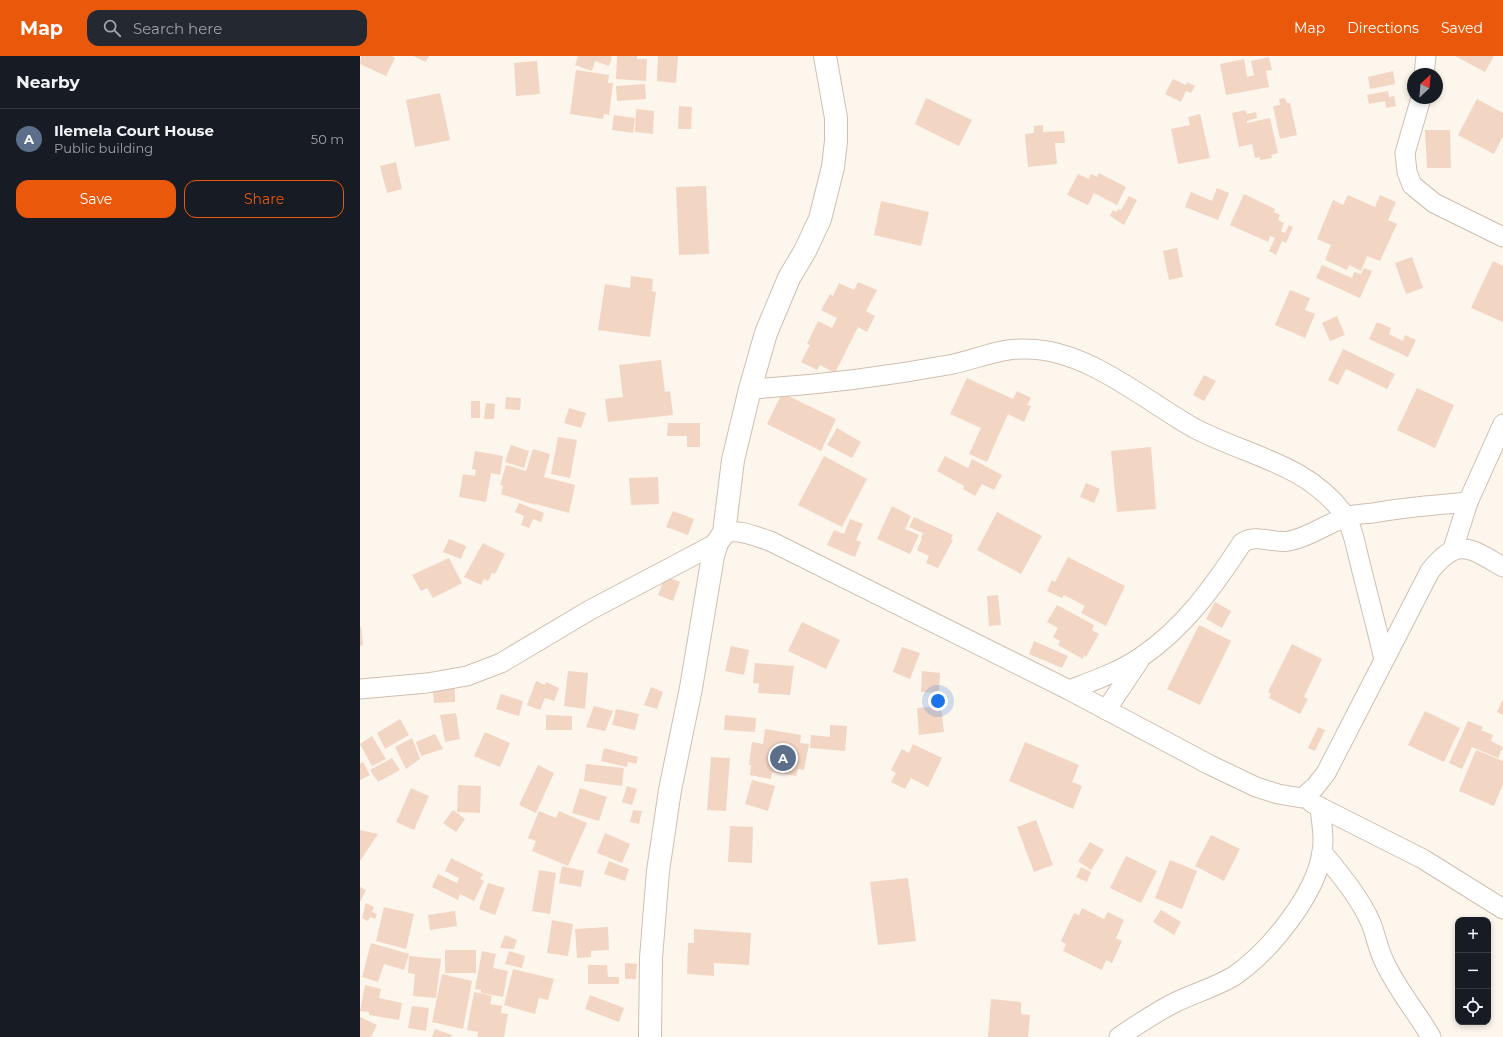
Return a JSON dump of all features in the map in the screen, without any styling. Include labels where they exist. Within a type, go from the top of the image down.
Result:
[{"type":"street","points":[[650,1037],[651,958],[658,871],[670,790],[720,538],[733,460],[750,389],[766,334],[789,278],[805,251],[820,219],[833,167],[836,141],[836,118],[825,56]]},
{"type":"street","points":[[1425,68],[1426,56]]},
{"type":"street","points":[[1418,104],[1406,153],[1406,172],[1412,184],[1434,203],[1503,237]]},
{"type":"street","points":[[750,389],[852,380],[949,364],[1006,350],[1028,349],[1055,353],[1088,364],[1122,382],[1194,428],[1233,446],[1273,460],[1296,472],[1322,490],[1332,499],[1346,517],[1356,548],[1384,660]]},
{"type":"street","points":[[1453,549],[1468,502],[1503,424]]},
{"type":"street","points":[[1069,690],[1106,676],[1141,658],[1168,636],[1193,611],[1208,593],[1242,543],[1254,538],[1280,542],[1295,539],[1317,532],[1346,517],[1394,509],[1468,502]]},
{"type":"street","points":[[360,690],[427,683],[467,676],[500,663],[590,610],[733,531],[744,532],[770,541],[1069,690],[1210,765],[1256,787],[1278,794],[1302,798],[1423,859],[1503,909]]},
{"type":"street","points":[[1302,798],[1315,787],[1326,773],[1430,571],[1440,558],[1453,549],[1467,549],[1503,567]]},
{"type":"street","points":[[1106,710],[1141,658]]},
{"type":"street","points":[[1119,1037],[1150,1016],[1212,988],[1233,976],[1254,961],[1294,914],[1313,879],[1322,852],[1323,833],[1320,807]]},
{"type":"street","points":[[1322,852],[1340,874],[1364,910],[1372,925],[1383,961],[1398,988],[1431,1037]]},
{"type":"building","points":[[361,56],[392,56],[395,58],[386,76],[360,64]]},
{"type":"building","points":[[413,56],[429,56],[426,62]]},
{"type":"building","points":[[578,56],[612,57],[609,66],[595,61],[592,71],[575,65]]},
{"type":"building","points":[[617,56],[637,56],[637,59],[647,59],[646,81],[616,79]]},
{"type":"building","points":[[658,56],[678,56],[676,83],[657,81]]},
{"type":"building","points":[[1455,56],[1494,56],[1485,72]]},
{"type":"building","points":[[1269,57],[1272,70],[1266,71],[1269,87],[1226,95],[1220,64],[1244,59],[1247,77],[1254,75],[1251,61]]},
{"type":"building","points":[[537,61],[540,94],[516,96],[514,63]]},
{"type":"building","points":[[576,70],[609,75],[608,83],[613,83],[609,115],[604,114],[603,119],[570,114]]},
{"type":"building","points":[[1393,71],[1395,84],[1370,89],[1368,77]]},
{"type":"building","points":[[1173,79],[1186,85],[1187,82],[1195,86],[1191,93],[1186,91],[1181,102],[1165,94]]},
{"type":"building","points":[[645,84],[646,99],[617,101],[616,86]]},
{"type":"building","points":[[1388,91],[1389,97],[1394,96],[1396,106],[1386,108],[1385,101],[1369,104],[1367,95]]},
{"type":"building","points":[[440,93],[450,140],[415,147],[406,100]]},
{"type":"building","points":[[926,98],[972,120],[959,146],[915,124]]},
{"type":"building","points":[[1285,98],[1287,103],[1290,103],[1297,135],[1280,139],[1273,106],[1280,105],[1279,99]]},
{"type":"building","points":[[1477,99],[1503,113],[1503,136],[1494,154],[1458,135]]},
{"type":"building","points":[[679,106],[692,107],[691,129],[678,129]]},
{"type":"building","points":[[636,109],[654,111],[653,134],[635,132]]},
{"type":"building","points":[[1245,110],[1247,114],[1256,112],[1257,118],[1247,121],[1247,123],[1270,118],[1278,153],[1271,155],[1272,158],[1260,160],[1260,157],[1255,158],[1252,144],[1239,147],[1232,113]]},
{"type":"building","points":[[1200,114],[1210,158],[1178,164],[1171,129],[1190,125],[1188,117]]},
{"type":"building","points":[[614,115],[635,118],[633,133],[612,130]]},
{"type":"building","points":[[1043,125],[1043,132],[1064,131],[1065,143],[1055,143],[1057,164],[1028,167],[1025,134],[1034,133],[1034,126]]},
{"type":"building","points":[[1425,130],[1450,130],[1451,168],[1427,168]]},
{"type":"building","points":[[396,162],[402,189],[387,193],[380,166]]},
{"type":"building","points":[[1099,173],[1126,187],[1117,205],[1094,193],[1088,205],[1067,195],[1078,174],[1089,179],[1091,174],[1097,177]]},
{"type":"building","points":[[706,186],[709,254],[679,255],[676,187]]},
{"type":"building","points":[[1217,188],[1229,193],[1218,220],[1185,207],[1191,192],[1212,201]]},
{"type":"building","points":[[1244,194],[1275,209],[1274,212],[1280,215],[1278,220],[1284,223],[1281,231],[1285,233],[1289,225],[1293,227],[1286,243],[1282,241],[1276,255],[1269,251],[1275,238],[1270,236],[1268,242],[1230,225]]},
{"type":"building","points":[[1348,195],[1375,207],[1380,195],[1396,202],[1388,220],[1397,224],[1380,261],[1367,256],[1361,271],[1349,265],[1347,270],[1325,260],[1331,245],[1317,239],[1333,200],[1343,205]]},
{"type":"building","points":[[1129,196],[1137,200],[1124,225],[1110,216],[1113,210],[1116,212],[1119,209],[1121,210]]},
{"type":"building","points":[[881,201],[929,212],[921,246],[874,235]]},
{"type":"building","points":[[1177,248],[1183,277],[1169,280],[1163,251]]},
{"type":"building","points":[[1412,257],[1423,288],[1406,294],[1395,263]]},
{"type":"building","points":[[1493,261],[1503,266],[1503,322],[1471,308]]},
{"type":"building","points":[[1322,265],[1352,278],[1354,272],[1361,274],[1364,268],[1372,271],[1360,298],[1316,278]]},
{"type":"building","points":[[631,276],[653,279],[652,291],[656,292],[650,337],[598,330],[605,284],[630,288]]},
{"type":"building","points":[[858,282],[877,290],[866,311],[875,316],[867,332],[858,327],[835,373],[820,365],[817,370],[801,362],[810,345],[807,344],[818,321],[832,328],[837,318],[821,310],[830,294],[833,296],[839,283],[854,290]]},
{"type":"building","points":[[1290,290],[1310,298],[1305,310],[1315,314],[1305,338],[1275,325]]},
{"type":"building","points":[[1337,316],[1345,335],[1330,341],[1322,323]]},
{"type":"building","points":[[1377,322],[1391,328],[1389,334],[1403,341],[1405,335],[1416,340],[1408,357],[1369,339]]},
{"type":"building","points":[[1343,349],[1395,374],[1387,389],[1346,369],[1338,385],[1328,380]]},
{"type":"building","points":[[661,360],[665,392],[670,391],[673,415],[608,422],[605,399],[623,397],[619,365]]},
{"type":"building","points":[[1204,375],[1216,381],[1204,401],[1193,395]]},
{"type":"building","points":[[967,378],[1013,399],[1017,391],[1031,398],[1027,405],[1031,406],[1024,422],[1008,414],[987,462],[969,454],[981,428],[950,414]]},
{"type":"building","points":[[1417,388],[1454,405],[1435,448],[1397,430]]},
{"type":"building","points":[[782,393],[836,419],[821,451],[767,424]]},
{"type":"building","points":[[506,397],[521,398],[520,410],[505,409]]},
{"type":"building","points":[[471,401],[480,401],[480,418],[471,418]]},
{"type":"building","points":[[486,403],[495,404],[494,419],[484,419]]},
{"type":"building","points":[[569,408],[586,413],[581,428],[564,423]]},
{"type":"building","points":[[668,423],[700,423],[700,447],[687,447],[687,436],[667,436]]},
{"type":"building","points":[[837,428],[861,442],[852,458],[827,445]]},
{"type":"building","points":[[558,437],[577,440],[570,478],[551,474]]},
{"type":"building","points":[[511,445],[529,451],[524,468],[505,462]]},
{"type":"building","points":[[1151,447],[1156,509],[1117,512],[1111,451]]},
{"type":"building","points":[[533,449],[550,454],[544,477],[575,485],[569,513],[501,494],[503,486],[500,485],[506,465],[526,471]]},
{"type":"building","points":[[475,451],[503,456],[500,475],[491,473],[486,502],[459,497],[463,474],[475,476],[476,470],[472,469]]},
{"type":"building","points":[[824,456],[867,479],[842,527],[798,505]]},
{"type":"building","points":[[945,456],[968,468],[972,459],[1002,475],[994,490],[982,484],[975,496],[963,489],[964,486],[937,471]]},
{"type":"building","points":[[658,477],[659,504],[631,505],[629,478]]},
{"type":"building","points":[[1086,483],[1100,489],[1094,503],[1080,497]]},
{"type":"building","points":[[519,503],[544,513],[541,522],[533,519],[529,528],[521,525],[524,516],[515,512]]},
{"type":"building","points":[[892,506],[911,516],[905,529],[919,535],[910,554],[877,539]]},
{"type":"building","points":[[673,511],[694,519],[688,535],[666,527]]},
{"type":"building","points":[[997,512],[1042,536],[1021,574],[977,550]]},
{"type":"building","points":[[914,517],[953,535],[951,539],[953,540],[938,568],[926,563],[929,556],[917,550],[923,533],[909,527]]},
{"type":"building","points":[[850,519],[863,524],[856,540],[861,542],[855,557],[827,545],[834,530],[844,534]]},
{"type":"building","points":[[449,539],[466,546],[461,559],[443,552]]},
{"type":"building","points":[[483,543],[505,554],[495,574],[492,573],[488,581],[484,579],[481,585],[464,577]]},
{"type":"building","points":[[1068,557],[1125,586],[1106,626],[1081,613],[1085,606],[1064,595],[1062,598],[1047,591],[1052,580],[1055,582]]},
{"type":"building","points":[[449,558],[462,583],[433,598],[427,588],[421,591],[412,575]]},
{"type":"building","points":[[665,576],[680,582],[673,601],[658,595]]},
{"type":"building","points":[[998,595],[1001,625],[989,626],[987,596]]},
{"type":"building","points":[[1215,602],[1231,611],[1222,628],[1206,619]]},
{"type":"building","points":[[1057,605],[1094,625],[1092,630],[1099,634],[1086,657],[1084,655],[1083,659],[1058,645],[1060,641],[1053,637],[1058,628],[1047,622]]},
{"type":"building","points":[[802,622],[840,640],[826,669],[788,651]]},
{"type":"building","points":[[1199,625],[1231,641],[1200,705],[1167,689]]},
{"type":"building","points":[[360,627],[363,645],[360,646]]},
{"type":"building","points":[[1034,641],[1068,656],[1062,668],[1029,654]]},
{"type":"building","points":[[1292,644],[1322,659],[1304,697],[1308,699],[1300,714],[1269,698],[1271,694],[1268,692]]},
{"type":"building","points":[[731,646],[749,650],[744,675],[725,671]]},
{"type":"building","points":[[902,647],[920,653],[910,679],[893,672]]},
{"type":"building","points":[[755,663],[794,666],[790,695],[758,693],[759,684],[753,683]]},
{"type":"building","points":[[568,671],[588,673],[585,709],[564,706]]},
{"type":"building","points":[[922,671],[940,673],[939,693],[921,692]]},
{"type":"building","points":[[536,681],[545,685],[546,682],[559,688],[554,701],[545,698],[540,710],[527,705]]},
{"type":"building","points":[[651,687],[663,692],[657,709],[644,705]]},
{"type":"building","points":[[455,689],[455,702],[434,703],[433,690]]},
{"type":"building","points":[[501,694],[523,701],[519,716],[496,709]]},
{"type":"building","points":[[1503,699],[1503,715],[1497,712]]},
{"type":"building","points":[[594,706],[613,711],[605,731],[586,727]]},
{"type":"building","points":[[941,706],[944,732],[919,735],[917,708]]},
{"type":"building","points":[[616,709],[639,714],[635,730],[612,725]]},
{"type":"building","points":[[1425,711],[1460,728],[1444,762],[1408,745]]},
{"type":"building","points":[[456,713],[460,739],[445,742],[440,715]]},
{"type":"building","points":[[546,715],[572,716],[572,730],[546,730]]},
{"type":"building","points":[[725,715],[756,718],[755,732],[724,730]]},
{"type":"building","points":[[400,719],[409,735],[385,749],[377,733]]},
{"type":"building","points":[[1468,721],[1483,727],[1481,730],[1493,735],[1491,741],[1503,747],[1498,758],[1472,747],[1462,769],[1449,763]]},
{"type":"building","points":[[830,725],[847,726],[845,751],[810,748],[811,735],[830,737]]},
{"type":"building","points":[[1318,727],[1325,730],[1315,751],[1308,748]]},
{"type":"building","points":[[765,729],[801,735],[800,743],[809,744],[804,770],[798,769],[796,776],[772,772],[771,779],[750,775],[751,765],[749,765],[752,742],[763,744]]},
{"type":"building","points":[[485,732],[510,743],[500,767],[474,756]]},
{"type":"building","points":[[435,734],[443,749],[421,756],[416,742]]},
{"type":"building","points":[[372,736],[386,759],[372,766],[360,744]]},
{"type":"building","points":[[412,738],[420,759],[406,769],[395,747]]},
{"type":"building","points":[[1025,742],[1079,765],[1072,782],[1082,786],[1073,809],[1009,781]]},
{"type":"building","points":[[913,744],[942,758],[928,787],[911,778],[905,789],[891,782],[896,773],[891,770],[902,749],[909,753]]},
{"type":"building","points":[[604,748],[638,757],[636,764],[628,762],[627,767],[601,761]]},
{"type":"building","points":[[1476,750],[1503,761],[1503,784],[1494,806],[1459,791]]},
{"type":"building","points":[[711,757],[730,758],[726,811],[707,810]]},
{"type":"building","points":[[392,758],[400,770],[378,782],[370,770]]},
{"type":"building","points":[[363,762],[370,775],[360,780],[360,764]]},
{"type":"building","points":[[586,764],[624,768],[622,786],[584,781]]},
{"type":"building","points":[[538,765],[554,773],[536,813],[519,805]]},
{"type":"building","points":[[752,780],[775,786],[768,811],[745,804]]},
{"type":"building","points":[[458,785],[481,786],[480,813],[457,812]]},
{"type":"building","points":[[627,786],[637,789],[632,805],[622,802]]},
{"type":"building","points":[[411,788],[429,796],[414,830],[396,822]]},
{"type":"building","points":[[580,788],[607,797],[599,821],[572,813]]},
{"type":"building","points":[[453,810],[465,819],[456,832],[443,823]]},
{"type":"building","points":[[633,810],[642,811],[639,824],[630,822]]},
{"type":"building","points":[[539,811],[556,818],[559,811],[587,823],[568,866],[532,851],[536,841],[528,838]]},
{"type":"building","points":[[1036,820],[1053,865],[1034,872],[1017,827]]},
{"type":"building","points":[[730,826],[753,827],[752,863],[728,862]]},
{"type":"building","points":[[360,830],[378,834],[360,861]]},
{"type":"building","points":[[605,833],[630,844],[622,863],[597,853]]},
{"type":"building","points":[[1211,835],[1240,849],[1224,881],[1195,866]]},
{"type":"building","points":[[1090,842],[1104,850],[1091,870],[1078,861]]},
{"type":"building","points":[[1126,856],[1157,871],[1141,903],[1110,888]]},
{"type":"building","points":[[451,858],[483,874],[480,879],[484,881],[474,901],[460,894],[458,900],[432,887],[438,874],[457,883],[459,878],[445,871]]},
{"type":"building","points":[[1170,860],[1197,871],[1182,909],[1155,898]]},
{"type":"building","points":[[609,861],[629,869],[625,881],[604,874]]},
{"type":"building","points":[[562,866],[584,871],[581,887],[559,883]]},
{"type":"building","points":[[1081,867],[1091,872],[1087,882],[1076,877]]},
{"type":"building","points":[[539,870],[556,873],[550,914],[532,911]]},
{"type":"building","points":[[908,878],[916,941],[878,945],[870,882]]},
{"type":"building","points":[[488,883],[505,888],[495,915],[479,909]]},
{"type":"building","points":[[360,887],[366,890],[360,902]]},
{"type":"building","points":[[366,903],[374,907],[372,912],[377,914],[375,919],[370,917],[368,921],[362,918]]},
{"type":"building","points":[[384,907],[414,914],[406,949],[376,941]]},
{"type":"building","points":[[1082,908],[1104,919],[1108,912],[1124,920],[1116,938],[1122,941],[1112,963],[1106,960],[1102,970],[1063,951],[1066,944],[1061,941],[1074,913],[1079,915]]},
{"type":"building","points":[[1161,910],[1181,922],[1174,935],[1153,922]]},
{"type":"building","points":[[455,911],[457,926],[430,930],[428,915]]},
{"type":"building","points":[[552,920],[573,924],[568,956],[547,953]]},
{"type":"building","points":[[608,927],[609,950],[591,951],[591,957],[577,958],[575,929]]},
{"type":"building","points":[[694,929],[751,933],[749,965],[714,963],[714,976],[687,974],[688,943],[694,943]]},
{"type":"building","points":[[505,935],[517,940],[514,949],[500,948]]},
{"type":"building","points":[[371,943],[409,954],[404,970],[384,964],[378,982],[362,977]]},
{"type":"building","points":[[445,950],[476,950],[476,973],[445,973]]},
{"type":"building","points":[[482,951],[496,954],[493,968],[508,971],[503,997],[481,993],[481,990],[475,989]]},
{"type":"building","points":[[509,951],[525,956],[522,968],[505,964]]},
{"type":"building","points":[[409,956],[441,959],[436,998],[413,996],[415,974],[408,973]]},
{"type":"building","points":[[625,963],[637,964],[636,979],[625,979]]},
{"type":"building","points":[[588,965],[607,965],[608,977],[619,977],[619,984],[588,984]]},
{"type":"building","points":[[513,969],[554,979],[548,1000],[539,998],[535,1014],[504,1005]]},
{"type":"building","points":[[442,974],[472,981],[463,1029],[432,1022]]},
{"type":"building","points":[[365,985],[381,989],[379,998],[402,1003],[399,1020],[369,1015],[369,1012],[360,1011]]},
{"type":"building","points":[[474,992],[492,996],[490,1004],[502,1006],[501,1013],[508,1014],[504,1037],[477,1037],[478,1032],[467,1030]]},
{"type":"building","points":[[590,995],[624,1008],[619,1022],[585,1009]]},
{"type":"building","points":[[991,999],[1021,1002],[1021,1014],[1030,1015],[1028,1037],[988,1037]]},
{"type":"building","points":[[412,1006],[429,1008],[426,1031],[408,1028]]},
{"type":"building","points":[[360,1017],[377,1025],[371,1037],[360,1037]]},
{"type":"building","points":[[435,1029],[452,1035],[451,1037],[432,1037]]},
{"type":"place","name":"Ilemela Court House","points":[[783,758]]}]
